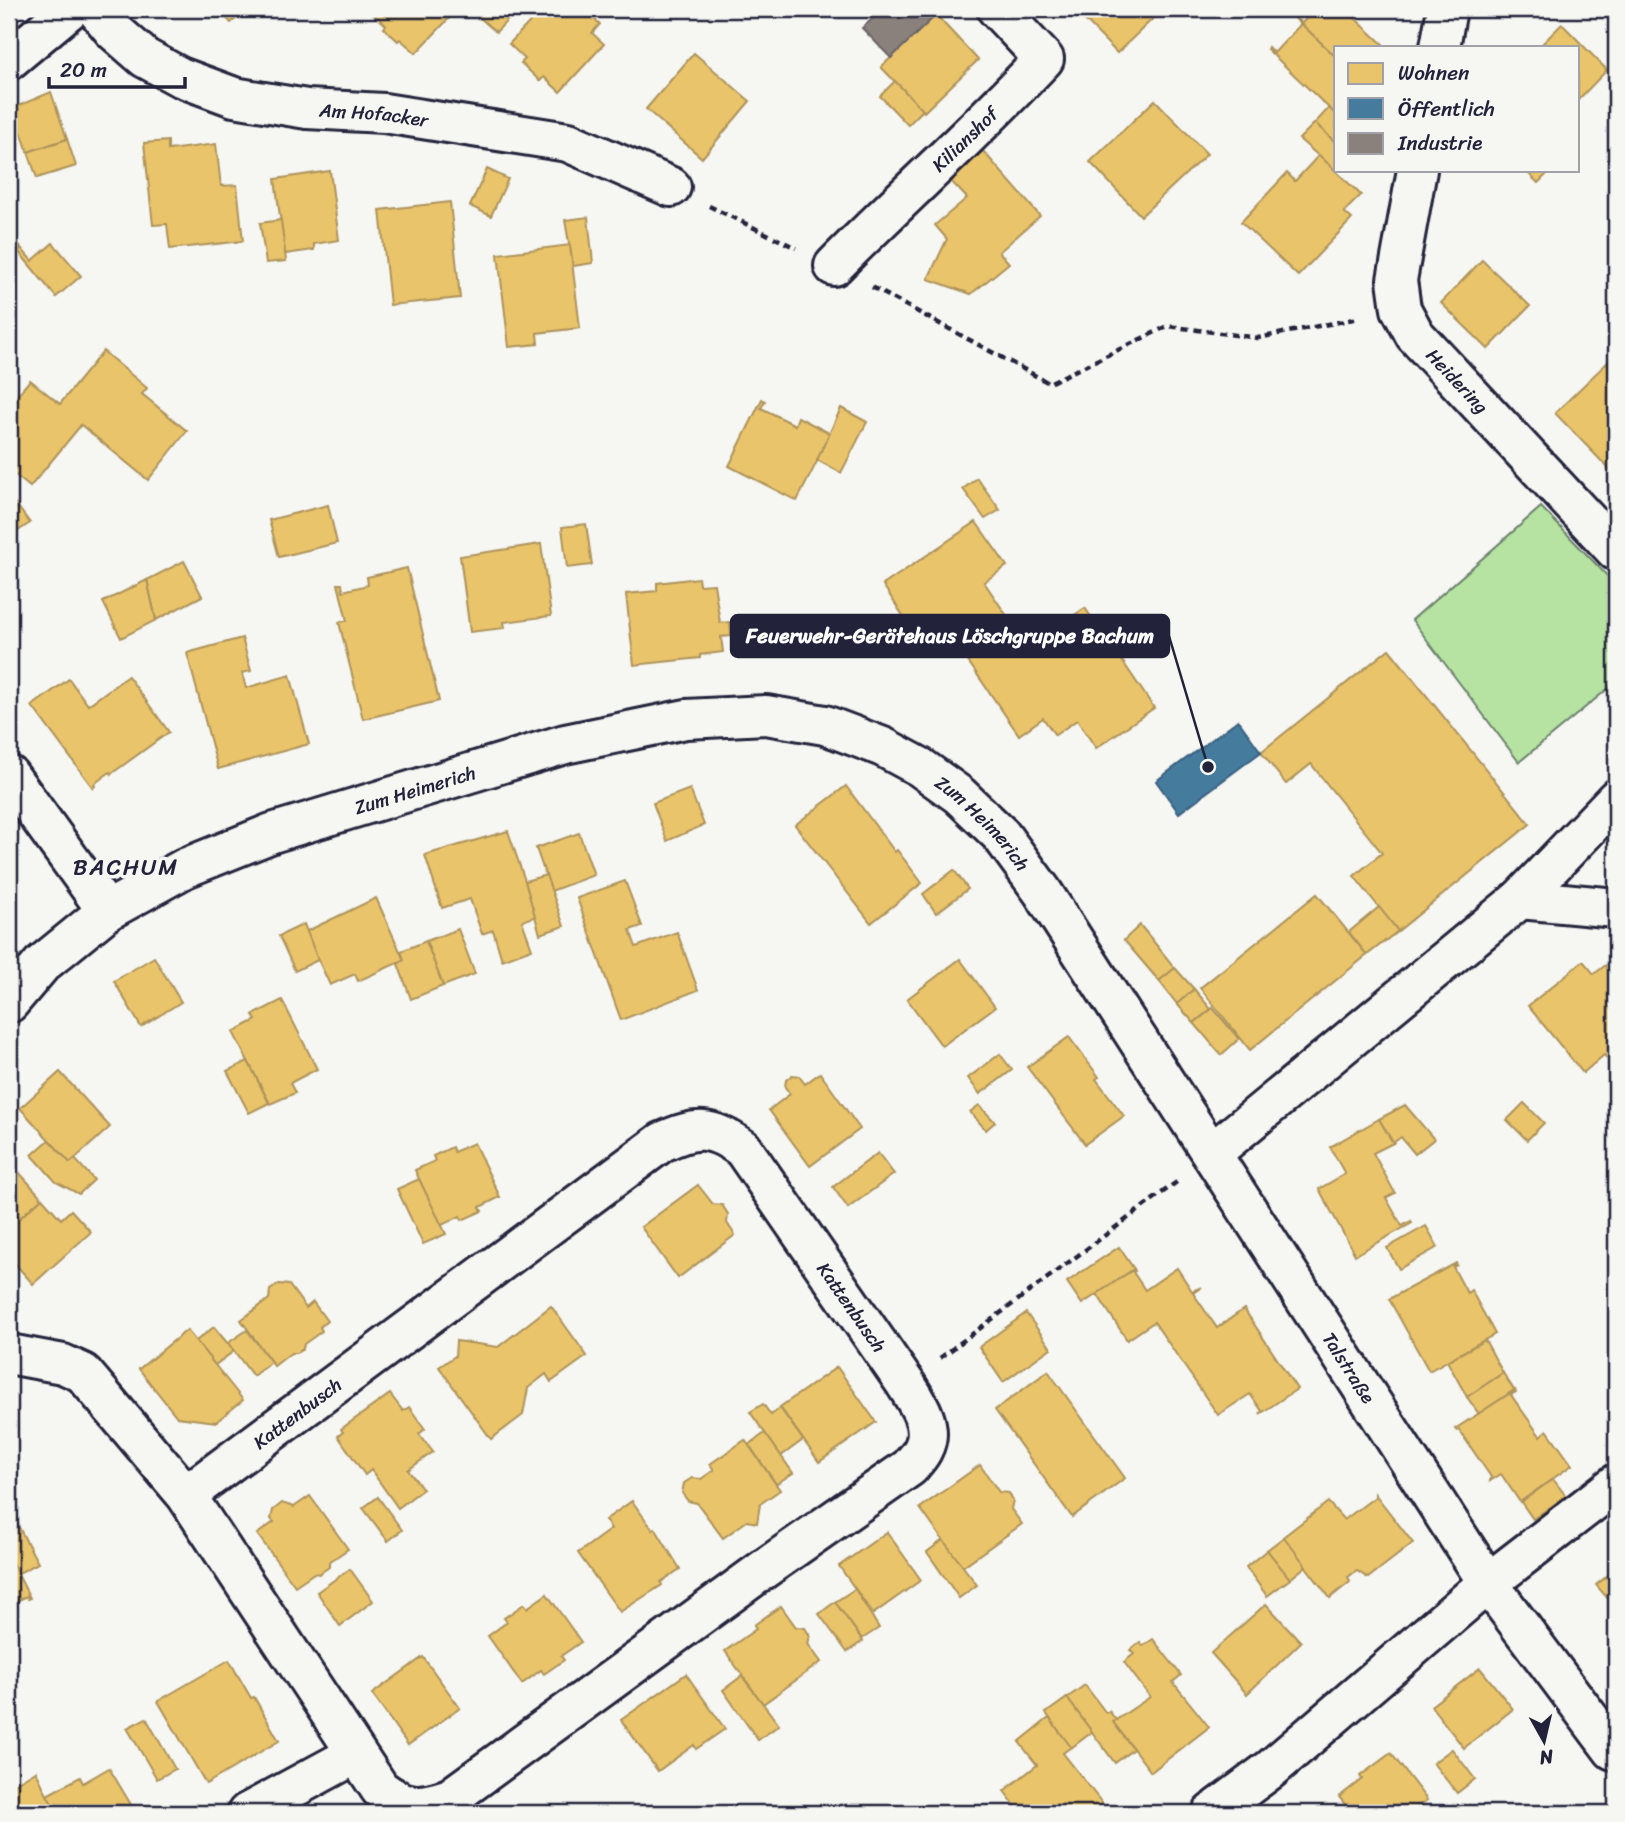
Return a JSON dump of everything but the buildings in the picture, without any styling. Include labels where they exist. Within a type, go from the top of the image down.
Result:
[{"type":"street","points":[[9,60],[70,9]]},
{"type":"street","name":"Am Hofacker","points":[[96,9],[114,31],[145,58],[180,77],[234,97],[307,109],[384,113],[568,142],[671,187]]},
{"type":"street","name":"Kilianshof","points":[[834,267],[1044,59],[997,9]]},
{"type":"street","points":[[1440,46],[1447,9]]},
{"type":"street","name":"Heidering","points":[[1417,172],[1397,280],[1401,309],[1415,335],[1616,551]]},
{"type":"street","name":"Zum Heimerich","points":[[9,1003],[42,964],[107,911],[185,868],[272,833],[565,744],[663,723],[733,715],[766,715],[825,725],[883,747],[920,767],[959,795],[1001,835],[1042,891],[1212,1153]]},
{"type":"street","points":[[9,775],[107,911]]},
{"type":"street","points":[[1212,1153],[1520,899],[1616,799]]},
{"type":"street","points":[[1520,899],[1616,908]]},
{"type":"street","name":"Kattenbusch","points":[[9,1354],[63,1364],[83,1373],[186,1495],[380,1789],[396,1801],[412,1806],[430,1805],[450,1798],[909,1467],[924,1448],[927,1428],[921,1407],[743,1149],[724,1135],[704,1129],[683,1132],[662,1142],[186,1495]]},
{"type":"street","name":"Talstraße","points":[[1212,1153],[1488,1583],[1613,1751]]},
{"type":"street","points":[[1212,1813],[1270,1769],[1488,1583],[1616,1483]]},
{"type":"street","points":[[247,1813],[356,1754]]},
{"type":"path","points":[[671,187],[834,267],[1049,383],[1168,326],[1258,338],[1401,309]]},
{"type":"path","points":[[905,1383],[1212,1153]]},
{"type":"green space","points":[[1541,507],[1616,585],[1616,682],[1519,762],[1412,620]]},
{"type":"place","name":"Feuerwehr-Gerätehaus Löschgruppe Bachum","points":[[1208,767]]},
{"type":"district","name":"BACHUM","points":[[126,867]]}]
